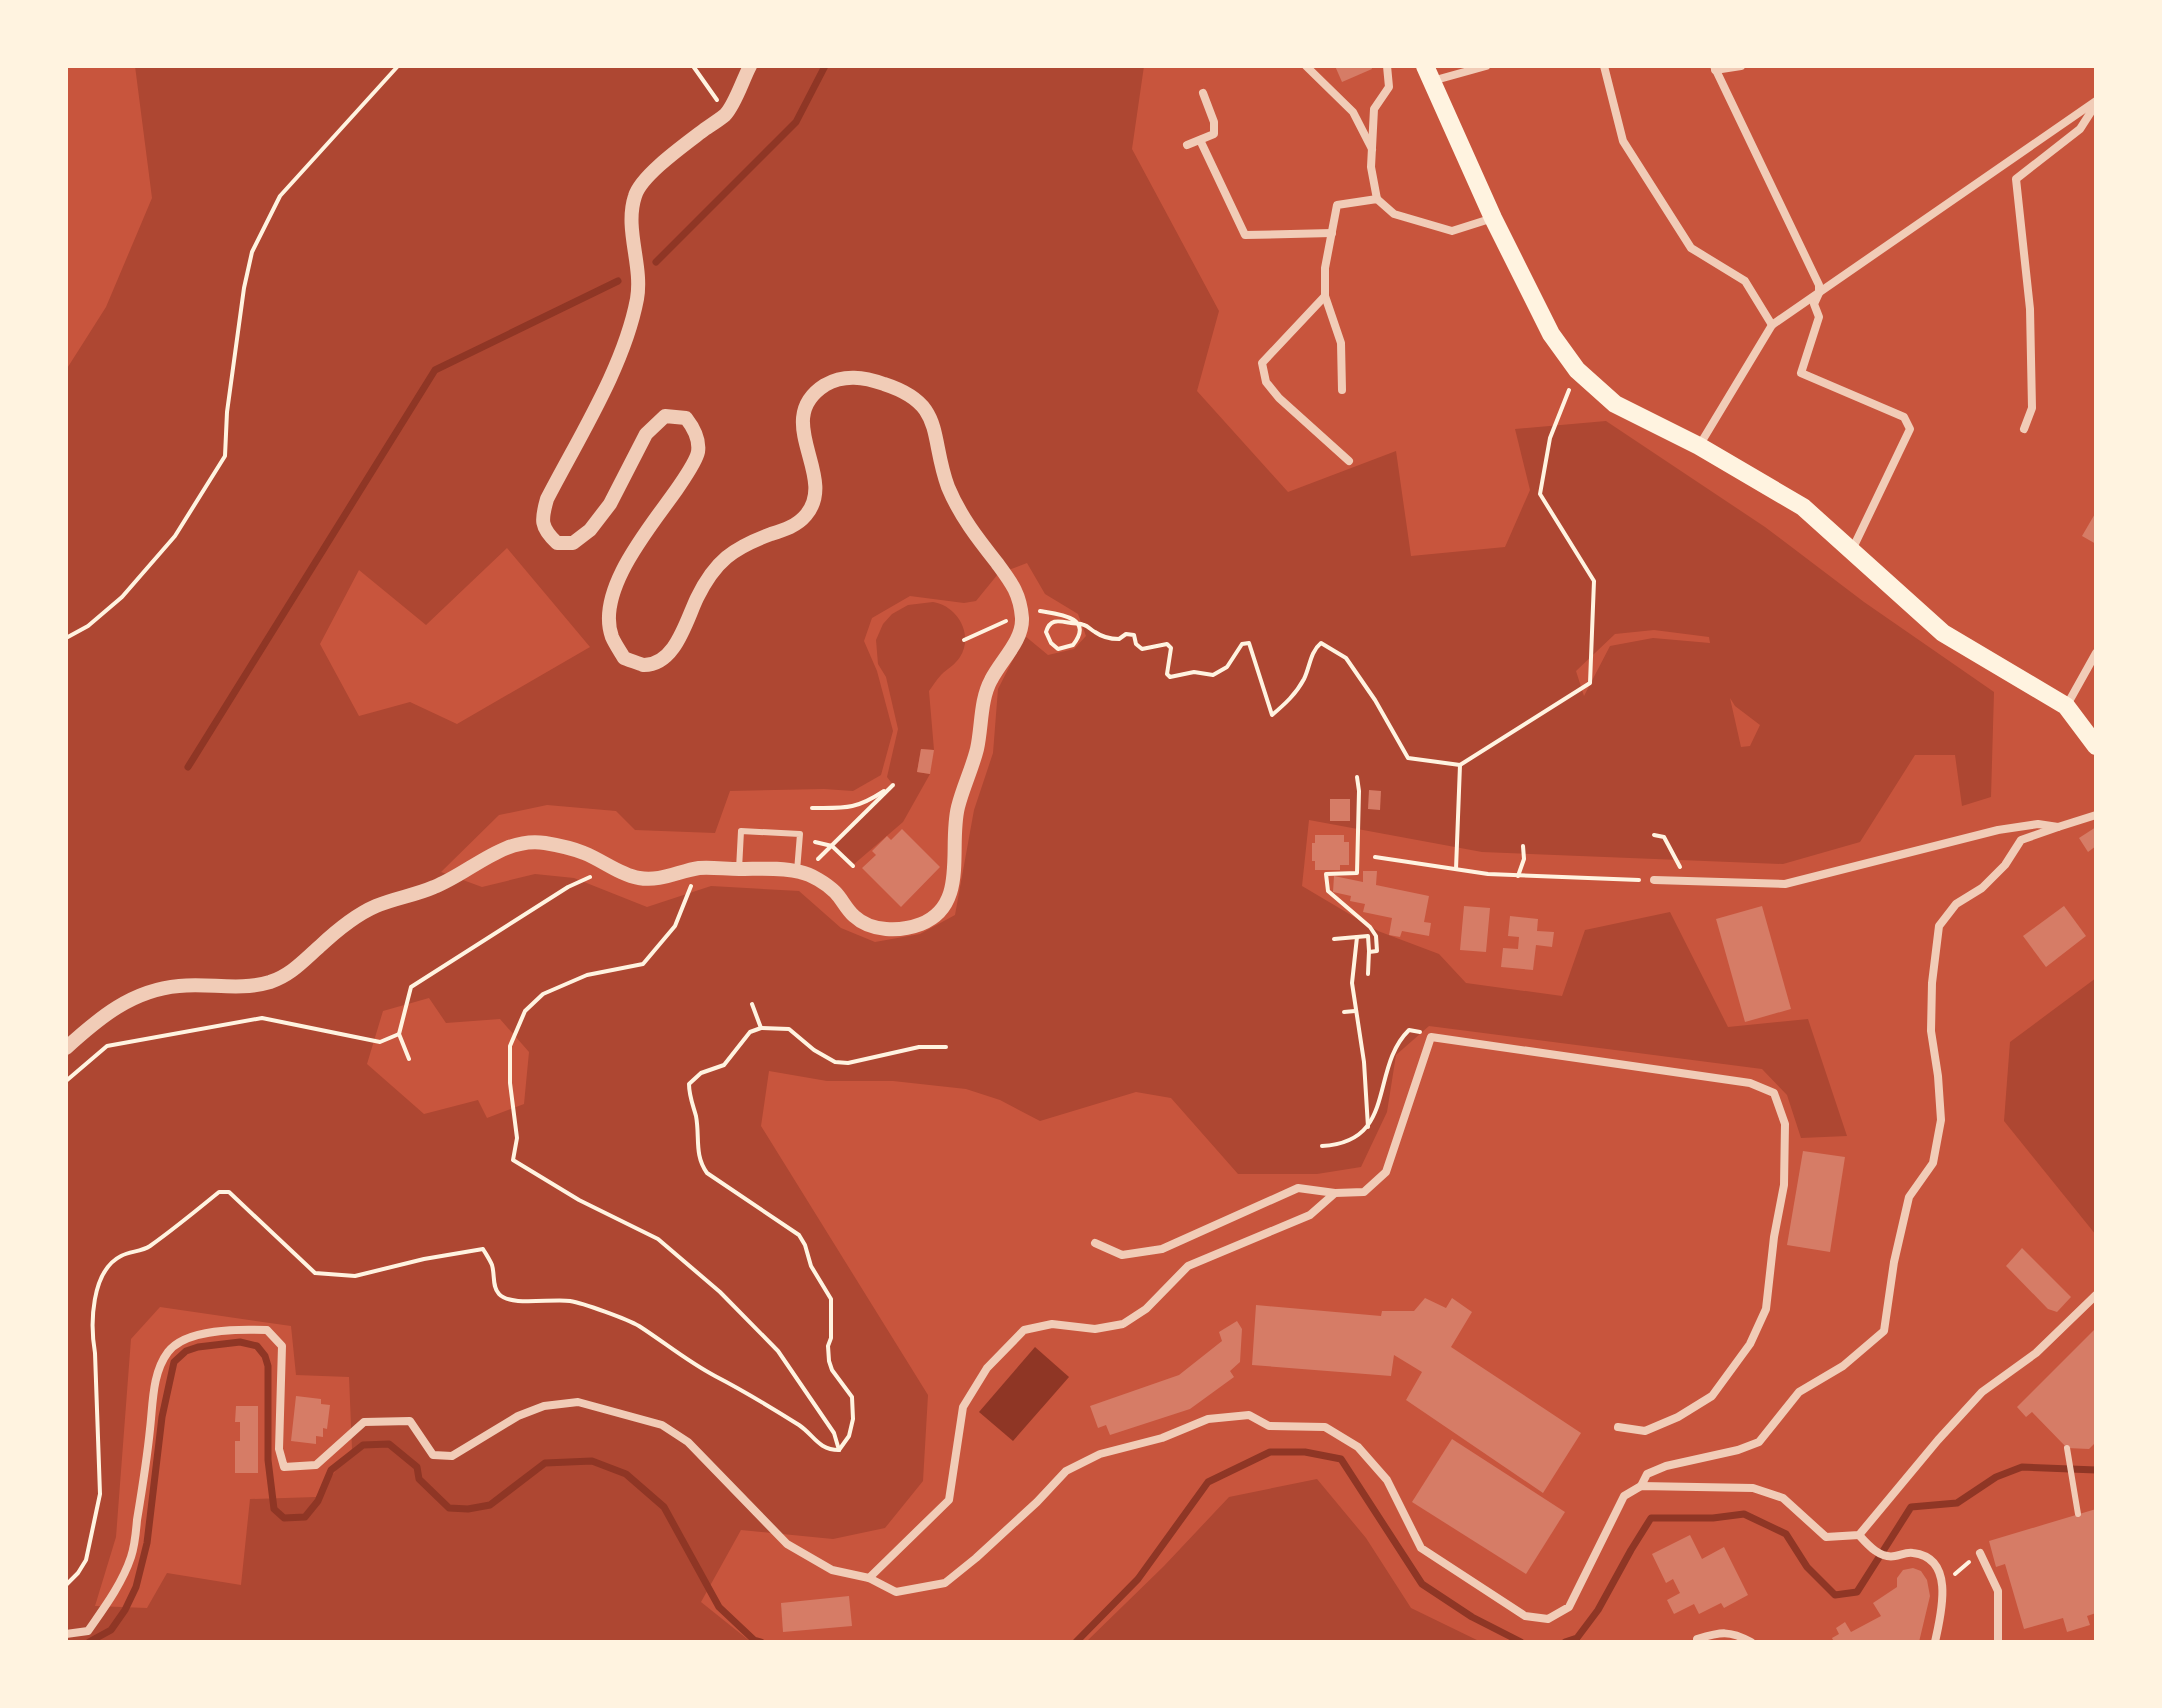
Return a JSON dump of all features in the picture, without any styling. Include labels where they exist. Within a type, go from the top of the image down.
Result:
[{"type":"main road","points":[[1428,73],[1493,218],[1551,334],[1577,370],[1615,404],[1699,446],[1803,507],[1943,633],[2066,706],[2096,746]]},
{"type":"street","points":[[66,1048],[116,1006],[141,995],[178,986],[249,986],[294,972],[342,925],[375,906],[433,888],[501,850],[522,842],[541,842],[581,851],[639,879],[668,877],[698,868],[801,872],[833,889],[855,918],[873,927],[896,930],[920,924],[940,913],[950,896],[957,809],[977,749],[987,686],[1017,640],[1022,621],[1015,587],[964,520],[948,486],[933,421],[920,402],[905,391],[872,380],[842,377],[820,388],[804,410],[802,435],[815,476],[814,499],[806,515],[791,527],[750,542],[727,555],[708,575],[676,644],[662,660],[642,665],[624,658],[611,635],[610,611],[615,587],[625,564],[686,477],[698,452],[695,431],[686,418],[665,416],[646,434],[610,504],[590,530],[573,543],[557,543],[546,532],[542,517],[547,499],[630,332],[637,294],[632,217],[635,194],[646,178],[675,152],[726,114],[750,66]]},
{"type":"street","points":[[1306,66],[1353,112],[1372,150]]},
{"type":"street","points":[[1387,66],[1389,87],[1374,109],[1371,167],[1377,199],[1394,214],[1452,231],[1493,218]]},
{"type":"street","points":[[1428,73],[1486,66]]},
{"type":"street","points":[[1604,66],[1623,141],[1691,248],[1745,281],[1772,325]]},
{"type":"street","points":[[1741,66],[1714,68],[1819,285],[1814,304],[1819,317],[1801,373],[1904,417],[1910,429],[1852,551]]},
{"type":"street","points":[[1187,145],[1214,134],[1214,122],[1203,93]]},
{"type":"street","points":[[1699,446],[1772,325],[2096,102]]},
{"type":"street","points":[[2024,429],[2032,408],[2030,309],[2016,179],[2080,129],[2096,102]]},
{"type":"street","points":[[1200,140],[1245,235],[1332,233]]},
{"type":"street","points":[[1342,390],[1341,343],[1325,296],[1325,268],[1337,205],[1377,199]]},
{"type":"street","points":[[1325,296],[1262,363],[1266,382],[1279,398],[1349,461]]},
{"type":"street","points":[[2066,706],[2096,653]]},
{"type":"street","points":[[1641,1486],[1647,1474],[1666,1466],[1738,1450],[1759,1442],[1799,1392],[1843,1366],[1884,1331],[1894,1262],[1909,1197],[1933,1163],[1941,1120],[1931,1031],[1932,983],[1939,926],[1956,904],[1982,888],[2005,865],[2021,840],[2096,815]]},
{"type":"street","points":[[1654,880],[1785,884],[1998,830],[2038,824],[2058,827]]},
{"type":"street","points":[[1095,1243],[1122,1255],[1162,1249],[1298,1188],[1335,1193],[1364,1192],[1386,1172],[1431,1037],[1750,1083],[1774,1093],[1785,1124],[1784,1185],[1774,1237],[1766,1309],[1761,1321],[1750,1344],[1712,1396],[1678,1417],[1645,1431],[1618,1427]]},
{"type":"street","points":[[869,1578],[949,1500],[963,1407],[987,1368],[1024,1330],[1052,1324],[1095,1329],[1123,1324],[1146,1309],[1188,1266],[1310,1215],[1335,1193]]},
{"type":"street","points":[[66,1634],[88,1631],[113,1596],[132,1555],[146,1470],[155,1383],[169,1350],[184,1340],[233,1328],[267,1330],[282,1346],[279,1449],[284,1467],[316,1465],[364,1422],[410,1421],[433,1455],[452,1456],[518,1416],[544,1406],[578,1402],[662,1425],[688,1442],[787,1544],[832,1570],[869,1578],[896,1592],[945,1583],[1037,1502],[1066,1471],[1100,1454],[1162,1438],[1208,1419],[1249,1415],[1269,1426],[1325,1427],[1358,1447],[1387,1480],[1421,1548],[1525,1616],[1548,1619],[1569,1607],[1624,1496],[1641,1486],[1753,1488],[1783,1498],[1826,1537],[1859,1535],[1982,1392],[2036,1353],[2096,1295]]},
{"type":"street","points":[[1859,1535],[1872,1549],[1891,1557],[1909,1552],[1924,1555],[1938,1566],[1942,1585],[1941,1612],[1935,1642]]},
{"type":"street","points":[[1980,1553],[1998,1591],[1998,1642]]},
{"type":"street","points":[[1697,1642],[1697,1639],[1719,1632],[1735,1633],[1751,1642]]},
{"type":"lane","points":[[739,869],[741,831],[756,831],[800,834],[801,872]]},
{"type":"lane","points":[[2067,1448],[2078,1514]]},
{"type":"path","points":[[66,638],[88,626],[122,597],[175,536],[225,456],[227,412],[252,252],[280,196],[398,66]]},
{"type":"path","points":[[693,66],[726,114]]},
{"type":"path","points":[[1034,610],[1074,619],[1080,632],[1073,645],[1063,649],[1054,646],[1046,632],[1049,624],[1055,621],[1084,625],[1111,639],[1134,635],[1136,644],[1142,649],[1167,644],[1171,648],[1167,667],[1170,677],[1194,672],[1213,675],[1227,667],[1242,644],[1249,643],[1272,715],[1293,696],[1306,676],[1315,648],[1321,643],[1346,658],[1375,700],[1408,758],[1460,765],[1590,683],[1594,581],[1540,494],[1550,438],[1577,370]]},
{"type":"path","points":[[964,640],[1014,617]]},
{"type":"path","points":[[1456,869],[1460,765]]},
{"type":"path","points":[[1357,777],[1357,873],[1326,874],[1326,879],[1328,891],[1363,920],[1376,936],[1377,951],[1369,952]]},
{"type":"path","points":[[801,872],[832,846],[893,785],[865,804],[850,808],[812,808]]},
{"type":"path","points":[[1654,835],[1664,837],[1682,871]]},
{"type":"path","points":[[815,842],[832,846],[853,866]]},
{"type":"path","points":[[1518,876],[1524,859],[1523,846]]},
{"type":"path","points":[[1358,856],[1365,856]]},
{"type":"path","points":[[1375,857],[1518,876],[1654,880]]},
{"type":"path","points":[[698,868],[675,926],[643,964],[587,975],[543,994],[525,1011],[510,1046],[510,1083],[517,1138],[513,1160],[592,1207],[658,1239],[720,1292],[778,1351],[834,1433],[839,1450]]},
{"type":"path","points":[[409,1059],[399,1034],[411,987],[568,887],[592,877]]},
{"type":"path","points":[[1334,939],[1368,936],[1368,974]]},
{"type":"path","points":[[1357,937],[1352,983],[1364,1062],[1368,1127]]},
{"type":"path","points":[[752,1004],[761,1028]]},
{"type":"path","points":[[1344,1012],[1355,1011]]},
{"type":"path","points":[[66,1081],[107,1046],[262,1018],[380,1042],[399,1034]]},
{"type":"path","points":[[839,1450],[849,1436],[853,1419],[852,1397],[829,1361],[831,1299],[811,1266],[799,1235],[707,1173],[701,1165],[689,1084],[701,1073],[724,1065],[750,1032],[761,1028],[789,1029],[814,1050],[835,1062],[848,1063],[919,1047],[946,1047]]},
{"type":"path","points":[[1322,1146],[1347,1142],[1368,1127],[1391,1058],[1399,1041],[1409,1030],[1431,1037]]},
{"type":"path","points":[[66,1585],[86,1560],[100,1494],[95,1353],[91,1330],[94,1302],[104,1271],[120,1256],[146,1249],[219,1192],[229,1192],[315,1273],[355,1276],[483,1249],[493,1267],[495,1290],[501,1298],[514,1301],[570,1301],[635,1323],[688,1360],[805,1429],[825,1449],[839,1450]]},
{"type":"path","points":[[1942,1585],[1980,1553]]},
{"type":"shaded area","points":[[135,66],[1144,66],[1132,149],[1219,311],[1197,391],[1288,492],[1396,451],[1411,556],[1505,547],[1530,490],[1515,429],[1606,421],[1765,527],[1864,602],[1994,692],[1991,797],[1962,806],[1955,755],[1915,755],[1860,842],[1783,864],[1482,852],[1309,820],[1302,886],[1378,931],[1439,954],[1466,983],[1562,996],[1585,930],[1670,912],[1728,1027],[1808,1019],[1847,1136],[1801,1138],[1787,1095],[1762,1069],[1429,1026],[1396,1055],[1387,1112],[1361,1167],[1317,1174],[1238,1174],[1171,1098],[1136,1092],[1040,1121],[1000,1100],[966,1089],[893,1081],[827,1081],[769,1071],[761,1126],[928,1395],[923,1481],[885,1528],[833,1539],[741,1530],[701,1602],[751,1642],[66,1642],[66,370],[106,307],[152,198]],"holes":[[[507,548],[590,647],[457,724],[410,702],[359,716],[320,644],[359,570],[426,625]],[[1027,563],[1045,594],[1078,614],[1086,636],[1074,649],[1048,655],[1025,636],[998,689],[993,753],[974,810],[955,915],[920,934],[875,942],[841,928],[799,891],[711,886],[647,907],[574,878],[535,874],[482,887],[441,872],[499,815],[547,805],[616,811],[635,830],[715,833],[730,791],[853,791],[881,775],[893,731],[877,671],[864,641],[872,618],[910,596],[964,603],[976,601],[998,574]],[[1654,630],[1709,637],[1710,643],[1653,638],[1610,646],[1584,696],[1576,671],[1615,634]],[[1730,698],[1735,706],[1760,725],[1750,746],[1741,747]],[[429,998],[446,1023],[500,1019],[529,1052],[524,1104],[487,1118],[478,1100],[424,1114],[367,1064],[383,1011]],[[160,1307],[291,1326],[296,1375],[349,1377],[352,1449],[316,1497],[250,1499],[241,1585],[167,1573],[147,1608],[95,1606],[116,1537],[131,1339]]]},
{"type":"shaded area","points":[[933,602],[956,615],[965,640],[960,657],[929,691],[934,750],[921,749],[917,772],[930,774],[903,822],[853,865],[833,846],[894,786],[887,777],[898,729],[886,677],[878,664],[876,640],[883,624],[892,614],[908,605]]},
{"type":"shaded area","points":[[2096,978],[2096,1235],[2004,1121],[2010,1042]]},
{"type":"shaded area","points":[[1035,1347],[1069,1377],[1013,1441],[979,1412]]},
{"type":"shaded area","points":[[1317,1479],[1366,1538],[1411,1608],[1481,1642],[1086,1642],[1229,1497]]},
{"type":"building","points":[[1335,66],[1371,66],[1372,69],[1342,82]]},
{"type":"building","points":[[2096,512],[2096,544],[2082,536]]},
{"type":"building","points":[[921,749],[934,750],[930,774],[917,772]]},
{"type":"building","points":[[1369,790],[1381,791],[1380,810],[1368,809]]},
{"type":"building","points":[[1330,799],[1350,799],[1350,821],[1330,821]]},
{"type":"building","points":[[2096,827],[2096,846],[2088,852],[2079,838]]},
{"type":"building","points":[[902,829],[940,867],[901,907],[862,868],[876,855],[872,851],[887,836],[891,840]]},
{"type":"building","points":[[1315,835],[1344,835],[1344,842],[1349,842],[1349,865],[1340,865],[1340,870],[1315,870],[1312,843],[1315,843]]},
{"type":"building","points":[[1363,871],[1377,871],[1376,885],[1429,896],[1424,922],[1431,923],[1429,936],[1402,931],[1400,937],[1389,935],[1392,918],[1363,912],[1365,904],[1350,901],[1351,896],[1333,892],[1334,876],[1363,882]]},
{"type":"building","points":[[1464,906],[1490,908],[1486,952],[1460,950]]},
{"type":"building","points":[[1762,906],[1791,1009],[1745,1022],[1716,919]]},
{"type":"building","points":[[2064,906],[2086,936],[2046,967],[2023,936]]},
{"type":"building","points":[[1510,916],[1538,919],[1537,931],[1554,932],[1552,947],[1536,945],[1533,970],[1501,967],[1503,948],[1518,949],[1519,937],[1508,936]]},
{"type":"building","points":[[1803,1151],[1845,1157],[1830,1252],[1787,1245]]},
{"type":"building","points":[[2022,1248],[2071,1297],[2057,1312],[2048,1309],[2006,1266]]},
{"type":"building","points":[[1425,1298],[1446,1308],[1452,1298],[1472,1312],[1451,1347],[1581,1433],[1543,1493],[1406,1400],[1422,1372],[1394,1355],[1391,1376],[1252,1365],[1256,1305],[1381,1316],[1382,1311],[1414,1311]]},
{"type":"building","points":[[1237,1321],[1242,1329],[1240,1362],[1230,1371],[1234,1377],[1190,1409],[1110,1435],[1106,1425],[1098,1428],[1090,1406],[1179,1375],[1222,1341],[1219,1332]]},
{"type":"building","points":[[2096,1328],[2096,1442],[2089,1449],[2067,1448],[2032,1412],[2026,1417],[2017,1407]]},
{"type":"building","points":[[296,1396],[321,1399],[321,1404],[330,1405],[327,1429],[323,1428],[323,1437],[316,1436],[316,1444],[291,1441]]},
{"type":"building","points":[[236,1406],[258,1406],[258,1473],[235,1473],[235,1441],[240,1441],[240,1422],[235,1422]]},
{"type":"building","points":[[1452,1439],[1565,1512],[1526,1574],[1412,1502]]},
{"type":"building","points":[[2096,1509],[2096,1613],[2087,1616],[2090,1625],[2067,1632],[2063,1618],[2024,1629],[2005,1564],[1996,1567],[1989,1541]]},
{"type":"building","points":[[1690,1535],[1702,1559],[1724,1547],[1748,1595],[1724,1608],[1721,1603],[1699,1614],[1694,1604],[1674,1614],[1667,1600],[1680,1593],[1673,1579],[1666,1583],[1652,1554]]},
{"type":"building","points":[[1913,1568],[1921,1571],[1927,1580],[1930,1596],[1919,1642],[1834,1642],[1832,1638],[1839,1634],[1836,1628],[1845,1622],[1851,1632],[1881,1616],[1873,1603],[1897,1587],[1897,1578],[1903,1570]]},
{"type":"building","points":[[849,1596],[852,1626],[783,1632],[781,1603]]},
{"type":"waterway","points":[[656,262],[796,122],[825,66]]},
{"type":"waterway","points":[[188,767],[435,370],[618,281]]},
{"type":"waterway","points":[[89,1642],[111,1630],[136,1587],[147,1543],[162,1417],[174,1362],[186,1351],[198,1347],[240,1342],[257,1346],[268,1366],[268,1460],[274,1509],[284,1518],[305,1517],[318,1501],[331,1470],[363,1445],[389,1444],[417,1467],[419,1479],[449,1508],[490,1505],[545,1463],[592,1461],[626,1474],[664,1507],[719,1607],[754,1640],[761,1642]]},
{"type":"waterway","points":[[1076,1642],[1138,1579],[1208,1482],[1270,1452],[1305,1452],[1341,1459],[1422,1584],[1472,1617],[1521,1642]]},
{"type":"waterway","points":[[1565,1642],[1577,1638],[1598,1610],[1651,1518],[1713,1518],[1744,1514],[1786,1534],[1807,1567],[1835,1595],[1857,1592],[1911,1507],[1957,1503],[1996,1477],[2022,1467],[2096,1470]]}]
